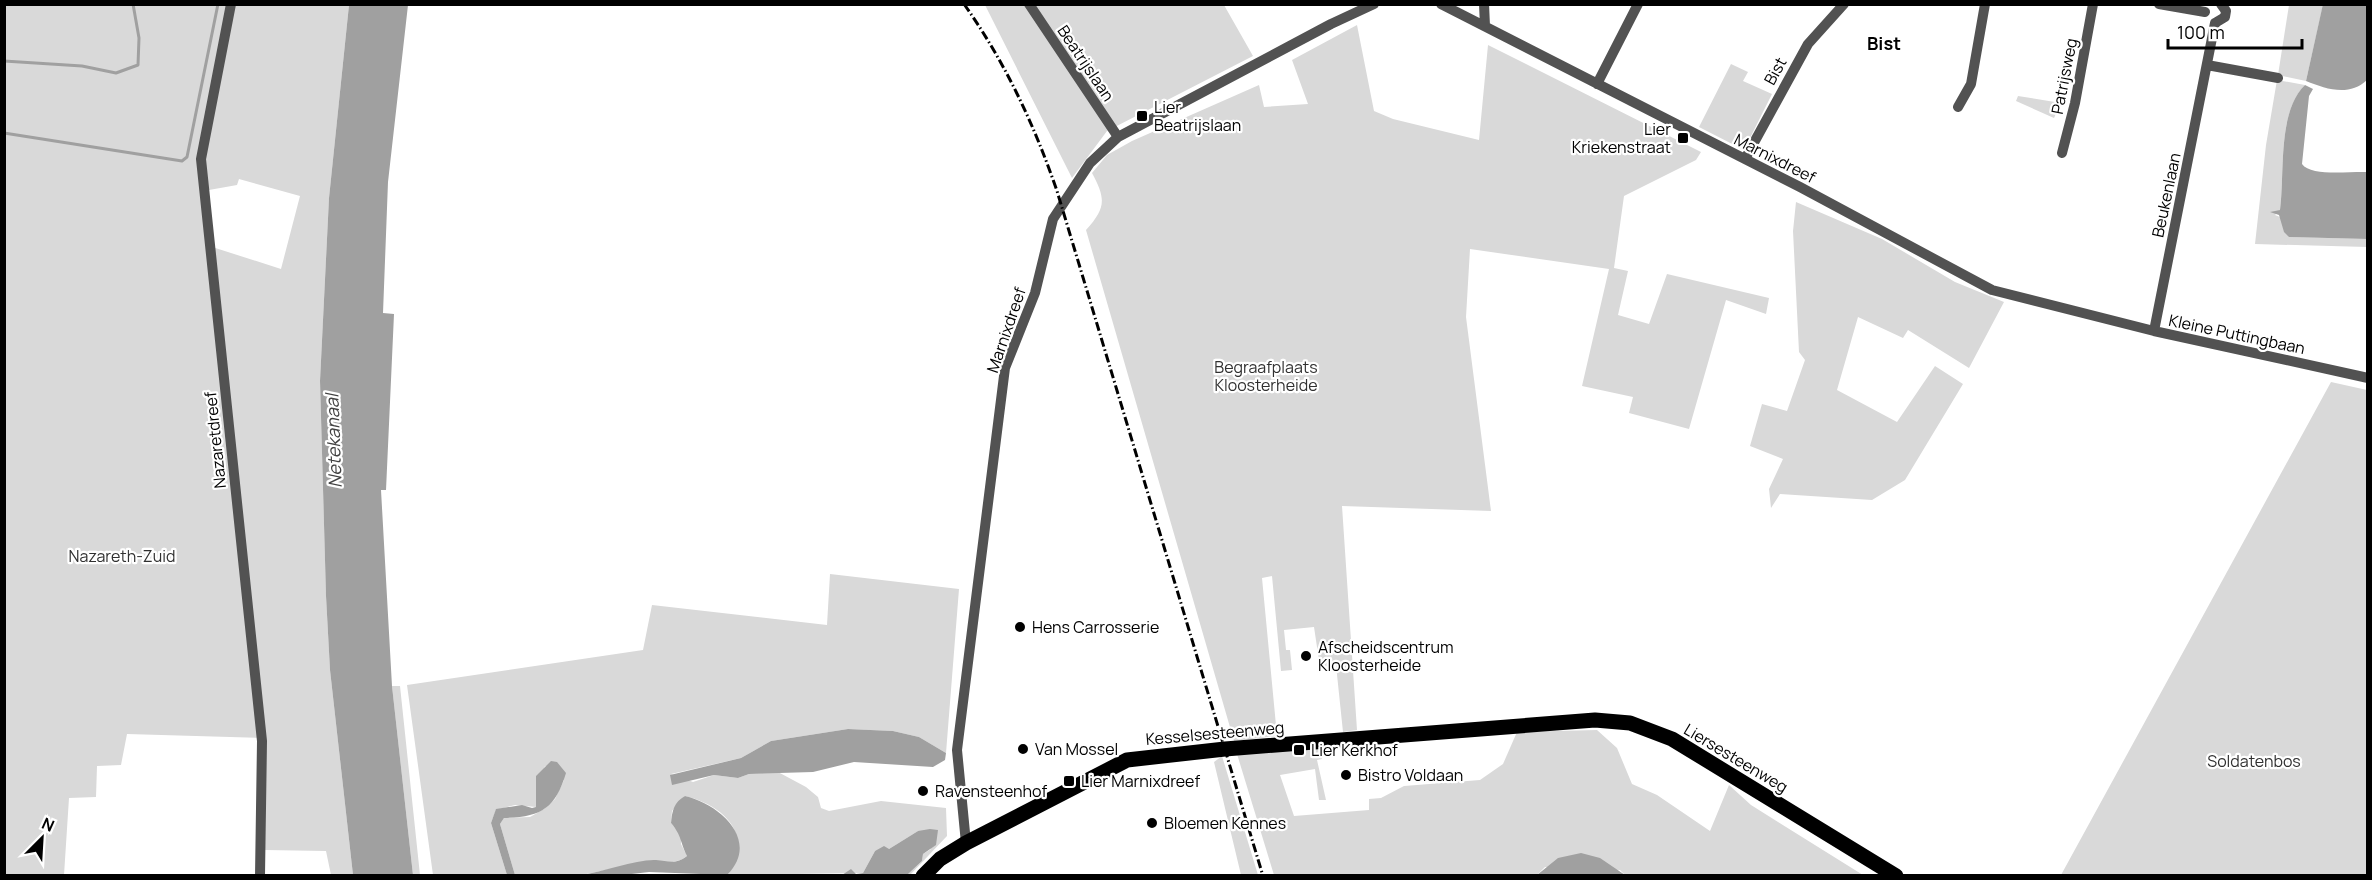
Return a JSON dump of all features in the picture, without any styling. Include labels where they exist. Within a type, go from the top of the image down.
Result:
[{"type":"main road","name":"Liersesteenweg","points":[[1541,724],[1608,720],[1630,723],[1660,734],[1896,876]]},
{"type":"main road","name":"Kesselsesteenweg","points":[[923,876],[940,859],[966,843],[1127,760],[1225,749],[1541,724]]},
{"type":"street","name":"Nazaretdreef","points":[[231,4],[201,159],[262,741],[260,876]]},
{"type":"street","name":"Beatrijslaan","points":[[1029,4],[1118,137]]},
{"type":"street","name":"Marnixdreef","points":[[966,843],[957,750],[1005,368],[1035,293],[1053,219],[1090,164],[1118,137],[1331,24],[1374,4]]},
{"type":"street","name":"Marnixdreef","points":[[1441,4],[1745,159],[1981,285],[2016,297],[2101,317]]},
{"type":"street","points":[[1484,4],[1485,26]]},
{"type":"street","points":[[1597,84],[1638,4]]},
{"type":"street","name":"Bist","points":[[1745,159],[1808,44],[1844,4]]},
{"type":"street","points":[[1958,107],[1971,84],[1985,4]]},
{"type":"street","name":"Patrijsweg","points":[[2062,153],[2075,103],[2093,4]]},
{"type":"street","points":[[2159,4],[2208,8],[2209,21],[2215,24]]},
{"type":"street","name":"Beukenlaan","points":[[2154,331],[2215,24],[2225,17],[2226,11],[2221,4]]},
{"type":"street","points":[[2206,65],[2277,78]]},
{"type":"street","name":"Kleine Puttingbaan","points":[[2101,317],[2367,378]]},
{"type":"green space","name":"Nazareth-Zuid","points":[[4,5],[349,5],[329,198],[320,381],[330,670],[353,875],[331,875],[326,851],[265,850],[266,738],[127,734],[121,765],[97,766],[96,797],[69,798],[64,875],[5,875]],"holes":[[[239,179],[300,196],[281,269],[206,245],[209,190],[237,185]]]},
{"type":"green space","points":[[985,5],[1224,5],[1253,56],[1107,131],[1072,178]]},
{"type":"green space","points":[[2289,5],[2323,5],[2306,81],[2278,75]]},
{"type":"green space","name":"Begraafplaats Kloosterheide","points":[[1357,25],[1374,111],[1393,119],[1479,140],[1488,45],[1701,152],[1696,160],[1624,196],[1614,268],[1628,271],[1618,315],[1649,324],[1667,274],[1769,298],[1766,314],[1726,300],[1689,429],[1629,413],[1633,397],[1582,386],[1609,269],[1470,249],[1466,317],[1491,511],[1342,506],[1357,730],[1343,732],[1336,665],[1320,667],[1314,627],[1284,630],[1286,650],[1290,650],[1292,670],[1281,671],[1272,576],[1262,578],[1277,736],[1234,741],[1086,230],[1097,215],[1102,203],[1100,190],[1092,173],[1107,155],[1132,141],[1259,85],[1264,107],[1308,104],[1292,60]]},
{"type":"green space","points":[[1731,64],[1748,72],[1743,81],[1772,94],[1744,150],[1699,127]]},
{"type":"green space","points":[[2277,80],[2305,85],[2296,97],[2286,127],[2280,210],[2275,215],[2280,217],[2289,237],[2367,239],[2367,247],[2255,244],[2266,145]]},
{"type":"green space","points":[[2018,96],[2061,103],[2054,118],[2016,101]]},
{"type":"green space","points":[[1796,202],[1882,239],[1955,282],[2004,302],[1969,368],[1908,330],[1903,338],[1858,317],[1837,390],[1897,422],[1935,366],[1963,384],[1905,480],[1872,500],[1780,494],[1771,508],[1769,489],[1783,459],[1750,446],[1762,404],[1787,411],[1805,360],[1799,352],[1793,231]]},
{"type":"green space","name":"Soldatenbos","points":[[2331,382],[2367,390],[2367,875],[2061,875]]},
{"type":"green space","points":[[830,574],[959,589],[946,753],[919,737],[893,731],[848,729],[771,741],[741,758],[671,774],[693,782],[714,775],[738,778],[749,774],[778,772],[806,787],[818,797],[821,808],[829,811],[881,801],[946,808],[947,836],[910,875],[907,875],[922,861],[923,854],[931,849],[918,831],[889,849],[875,851],[863,873],[727,875],[736,854],[738,843],[736,833],[724,816],[715,809],[706,803],[685,796],[672,811],[671,823],[681,835],[681,844],[687,856],[681,860],[668,863],[650,861],[582,875],[515,875],[500,824],[504,818],[530,817],[555,799],[564,780],[545,766],[537,790],[536,807],[515,805],[496,810],[491,823],[507,875],[433,875],[407,685],[643,650],[652,605],[827,625]]},
{"type":"green space","points":[[392,686],[400,686],[420,875],[413,875]]},
{"type":"green space","points":[[1597,730],[1617,748],[1632,784],[1657,795],[1710,831],[1729,785],[1751,805],[1863,875],[1625,875],[1620,870],[1545,867],[1537,875],[1274,875],[1237,754],[1320,746],[1322,759],[1317,760],[1326,800],[1319,800],[1315,769],[1280,775],[1294,816],[1369,810],[1369,799],[1381,798],[1404,786],[1480,780],[1503,764],[1517,732]]},
{"type":"green space","points":[[1222,756],[1258,875],[1241,875],[1214,762]]},
{"type":"water","points":[[2323,4],[2367,5],[2367,80],[2353,88],[2329,89],[2306,81]]},
{"type":"water","name":"Netekanaal","points":[[349,5],[408,5],[388,182],[383,313],[394,314],[386,490],[381,490],[392,686],[413,875],[353,875],[330,670],[320,381],[329,198]]},
{"type":"water","points":[[2305,85],[2313,89],[2309,96],[2302,164],[2314,171],[2322,172],[2367,172],[2367,239],[2289,237],[2284,232],[2279,215],[2270,212],[2280,210],[2286,127],[2296,97]]},
{"type":"water","points":[[848,729],[893,731],[919,737],[946,753],[945,760],[933,767],[854,762],[813,772],[749,774],[738,778],[714,775],[672,785],[670,775],[741,758],[771,741]]},
{"type":"water","points":[[551,761],[557,762],[566,773],[551,803],[545,809],[528,816],[504,818],[500,824],[515,875],[507,875],[491,823],[496,809],[522,805],[536,807],[536,776]]},
{"type":"water","points":[[685,796],[698,800],[723,816],[738,837],[740,849],[736,862],[727,875],[649,872],[623,875],[582,875],[648,860],[668,862],[687,856],[679,835],[671,823],[674,807]]},
{"type":"water","points":[[938,830],[936,845],[923,854],[922,861],[907,875],[842,875],[851,869],[856,874],[863,873],[875,851],[884,846],[889,849],[918,831]]},
{"type":"water","points":[[1581,853],[1600,858],[1625,875],[1537,875],[1558,858]]},
{"type":"waterway","points":[[4,61],[82,66],[116,73],[138,65],[139,38],[133,4]]},
{"type":"waterway","points":[[4,133],[182,161],[187,157],[218,4]]},
{"type":"railway","points":[[964,4],[993,48],[1017,94],[1039,142],[1057,191],[1263,876]]},
{"type":"place","name":"Lier Beatrijslaan","points":[[1142,116]]},
{"type":"place","name":"Lier Kriekenstraat","points":[[1683,138]]},
{"type":"place","name":"Hens Carrosserie","points":[[1020,627]]},
{"type":"place","name":"Afscheidscentrum Kloosterheide","points":[[1306,656]]},
{"type":"place","name":"Van Mossel","points":[[1023,749]]},
{"type":"place","name":"Lier Kerkhof","points":[[1299,750]]},
{"type":"place","name":"Bistro Voldaan","points":[[1346,775]]},
{"type":"place","name":"Lier Marnixdreef","points":[[1069,781]]},
{"type":"place","name":"Ravensteenhof","points":[[923,791]]},
{"type":"place","name":"Bloemen Kennes","points":[[1152,823]]},
{"type":"district","name":"Bist","points":[[1884,44]]}]
